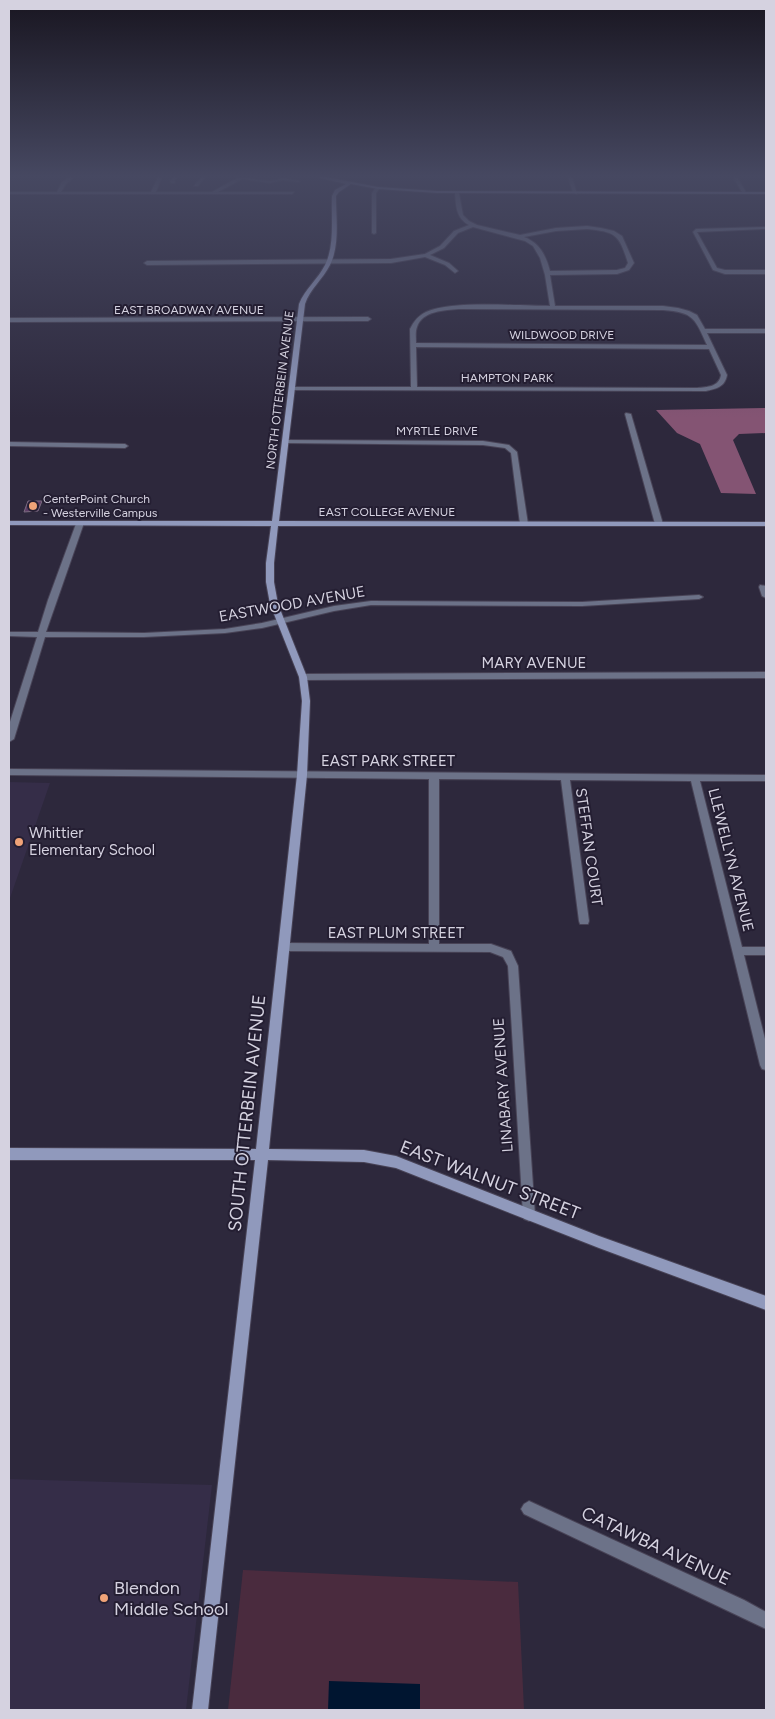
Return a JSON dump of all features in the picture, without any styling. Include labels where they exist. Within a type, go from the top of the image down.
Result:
[{"type":"street","points":[[328,263],[329,257]]},
{"type":"street","points":[[147,263],[328,263],[391,261],[413,257]]},
{"type":"street","points":[[431,257],[447,264],[454,272]]},
{"type":"street","points":[[543,257],[553,308]]},
{"type":"street","points":[[546,273],[617,272],[626,269],[630,263],[628,257]]},
{"type":"street","points":[[708,257],[713,266],[719,271],[766,272]]},
{"type":"street","name":"NORTH OTTERBEIN AVENUE","points":[[274,524],[304,295],[328,263]]},
{"type":"street","points":[[414,389],[414,326],[423,316],[437,310],[459,307],[663,308],[689,313],[697,318],[711,347]]},
{"type":"street","name":"EAST BROADWAY AVENUE","points":[[9,320],[368,319]]},
{"type":"street","points":[[704,331],[766,331]]},
{"type":"street","name":"WILDWOOD DRIVE","points":[[413,345],[711,347]]},
{"type":"street","name":"HAMPTON PARK","points":[[292,388],[711,389],[721,384],[724,380],[724,375],[711,347]]},
{"type":"street","points":[[628,414],[659,524]]},
{"type":"street","name":"MYRTLE DRIVE","points":[[285,442],[483,443],[507,446],[514,452],[524,524]]},
{"type":"street","points":[[9,444],[125,446]]},
{"type":"street","name":"EAST COLLEGE AVENUE","points":[[9,523],[766,524]]},
{"type":"street","points":[[9,739],[60,576],[80,523]]},
{"type":"street","name":"SOUTH OTTERBEIN AVENUE","points":[[200,1710],[302,775],[306,700],[303,677],[274,604],[270,582],[274,524]]},
{"type":"street","points":[[763,587],[766,596]]},
{"type":"street","name":"EASTWOOD AVENUE","points":[[9,634],[224,631],[281,622],[352,604],[582,604],[699,597]]},
{"type":"street","name":"MARY AVENUE","points":[[303,677],[766,675]]},
{"type":"street","name":"EAST PARK STREET","points":[[9,772],[434,777],[766,778]]},
{"type":"street","name":"STEFFAN COURT","points":[[565,776],[584,921]]},
{"type":"street","points":[[434,777],[434,948]]},
{"type":"street","name":"LLEWELLYN AVENUE","points":[[695,778],[766,1065]]},
{"type":"street","name":"EAST PLUM STREET","points":[[284,947],[491,948],[507,954]]},
{"type":"street","points":[[738,950],[766,951]]},
{"type":"street","name":"LINABARY AVENUE","points":[[507,954],[513,966],[529,1215]]},
{"type":"street","name":"EAST WALNUT STREET","points":[[9,1154],[355,1156],[396,1162],[529,1215],[766,1303]]},
{"type":"street","name":"CATAWBA AVENUE","points":[[529,1509],[766,1621]]},
{"type":"shaded area","points":[[766,408],[766,433],[739,434],[733,440],[756,494],[721,493],[700,444],[677,433],[656,410]]},
{"type":"shaded area","name":"Whittier Elementary School","points":[[9,782],[50,783],[9,901]]},
{"type":"shaded area","name":"Blendon Middle School","points":[[9,1479],[212,1485],[186,1710],[9,1710]]},
{"type":"shaded area","points":[[243,1570],[518,1582],[524,1710],[228,1710]]},
{"type":"water","points":[[329,1681],[420,1684],[420,1710],[328,1710]]},
{"type":"building","name":"CenterPoint Church - Westerville Campus","points":[[28,501],[42,501],[38,511],[24,512]]},
{"type":"place","name":"CenterPoint Church - Westerville Campus","points":[[33,506]]},
{"type":"place","name":"Whittier Elementary School","points":[[19,842]]},
{"type":"place","name":"Blendon Middle School","points":[[104,1598]]}]
